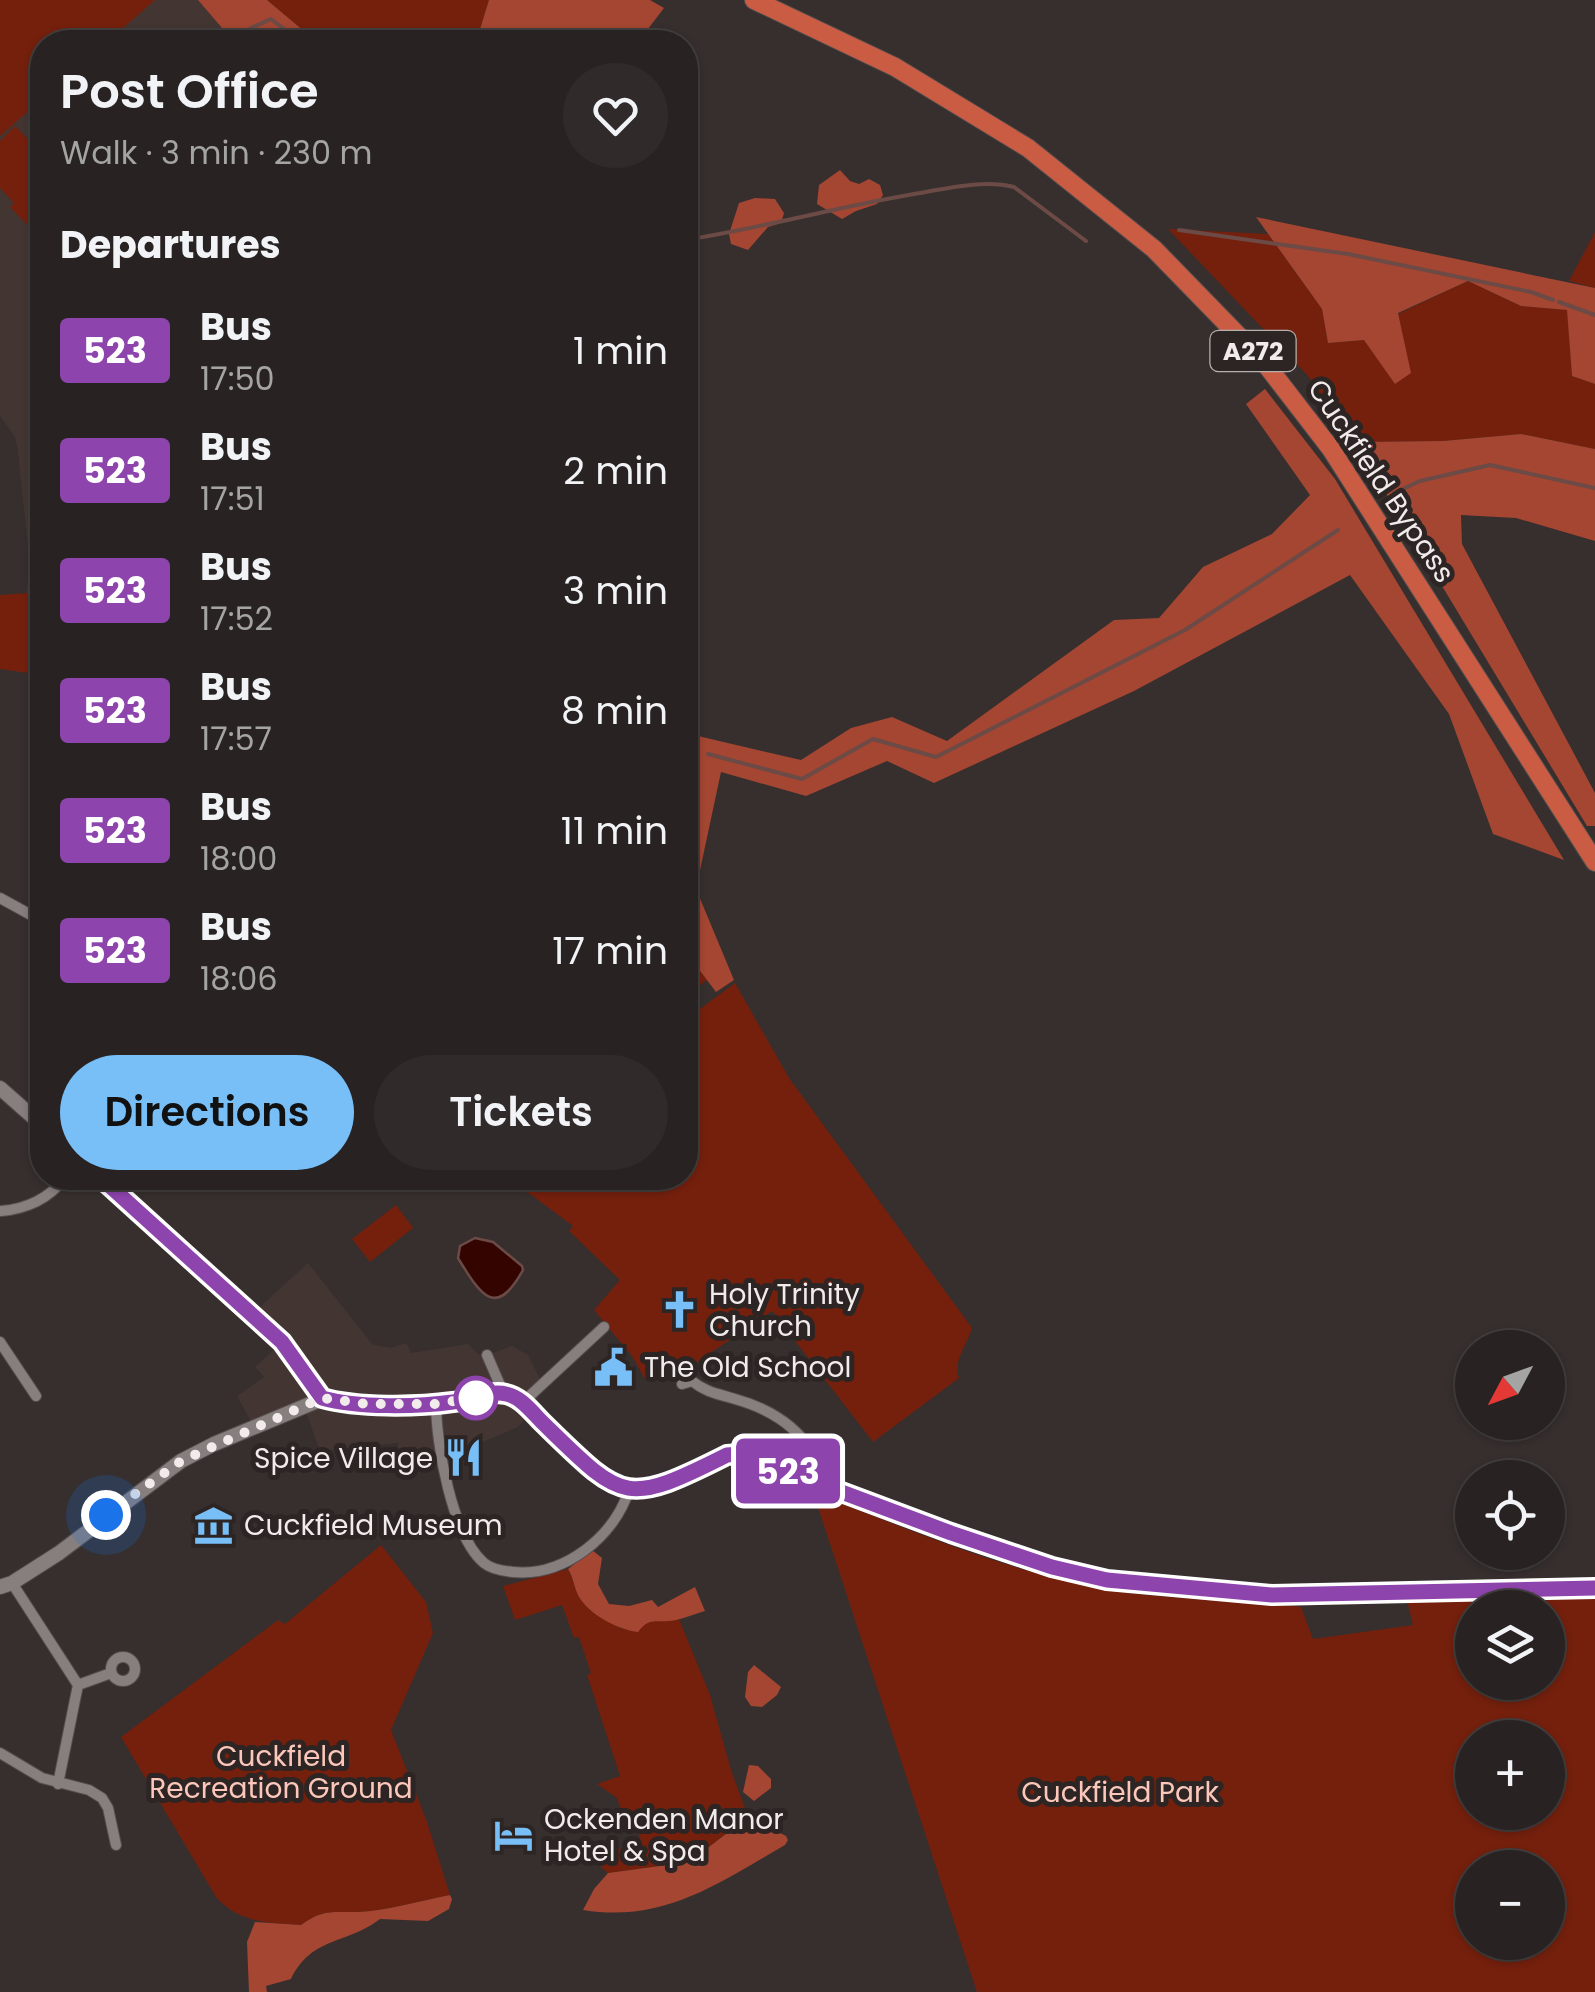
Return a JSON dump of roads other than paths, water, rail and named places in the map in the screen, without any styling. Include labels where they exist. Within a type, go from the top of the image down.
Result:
[{"type":"highway","name":"Cuckfield Bypass","points":[[754,0],[895,67],[1028,148],[1154,249],[1264,362],[1332,448],[1595,862]]},
{"type":"main road","points":[[0,1088],[30,1115]]},
{"type":"main road","points":[[114,1190],[282,1342],[322,1398]]},
{"type":"main road","points":[[6,1585],[59,1553],[181,1461],[322,1398],[367,1404],[436,1404],[503,1392],[522,1403],[591,1470],[616,1486],[629,1490],[657,1488],[727,1455],[740,1454],[1035,1561],[1107,1580],[1272,1595],[1595,1588]]},
{"type":"street","points":[[2,902],[30,915]]},
{"type":"street","points":[[2,1211],[16,1210],[52,1190]]},
{"type":"street","points":[[522,1403],[604,1327]]},
{"type":"street","points":[[0,1342],[36,1396]]},
{"type":"street","points":[[487,1355],[503,1392]]},
{"type":"street","points":[[682,1384],[692,1381],[708,1392],[757,1406],[786,1423],[816,1459],[818,1482]]},
{"type":"street","points":[[436,1404],[440,1460],[450,1493],[474,1552],[494,1568],[524,1573],[541,1571],[577,1558],[624,1507],[629,1490]]},
{"type":"street","points":[[6,1585],[78,1685],[58,1784]]},
{"type":"street","points":[[78,1685],[111,1674]]},
{"type":"street","points":[[0,1753],[23,1770],[58,1784],[90,1790],[102,1798],[114,1826],[116,1844]]},
{"type":"waterway","points":[[249,29],[271,19],[285,30]]},
{"type":"waterway","points":[[698,238],[885,199],[990,184],[1014,187],[1086,241]]},
{"type":"waterway","points":[[1179,230],[1348,254],[1553,300]]},
{"type":"waterway","points":[[1559,302],[1595,315]]},
{"type":"waterway","points":[[1394,493],[1420,481],[1490,465],[1595,488]]},
{"type":"waterway","points":[[708,754],[802,779],[873,739],[936,757],[1185,630],[1338,530]]},
{"type":"place","name":"Holy Trinity Church","points":[[679,1310]]},
{"type":"place","name":"The Old School","points":[[614,1367]]},
{"type":"place","name":"Spice Village","points":[[463,1458]]},
{"type":"place","name":"Cuckfield Museum","points":[[214,1525]]},
{"type":"place","name":"Ockenden Manor Hotel & Spa","points":[[514,1835]]},
{"type":"park label","name":"Cuckfield Recreation Ground","points":[[281,1772]]},
{"type":"park label","name":"Cuckfield Park","points":[[1120,1792]]}]
